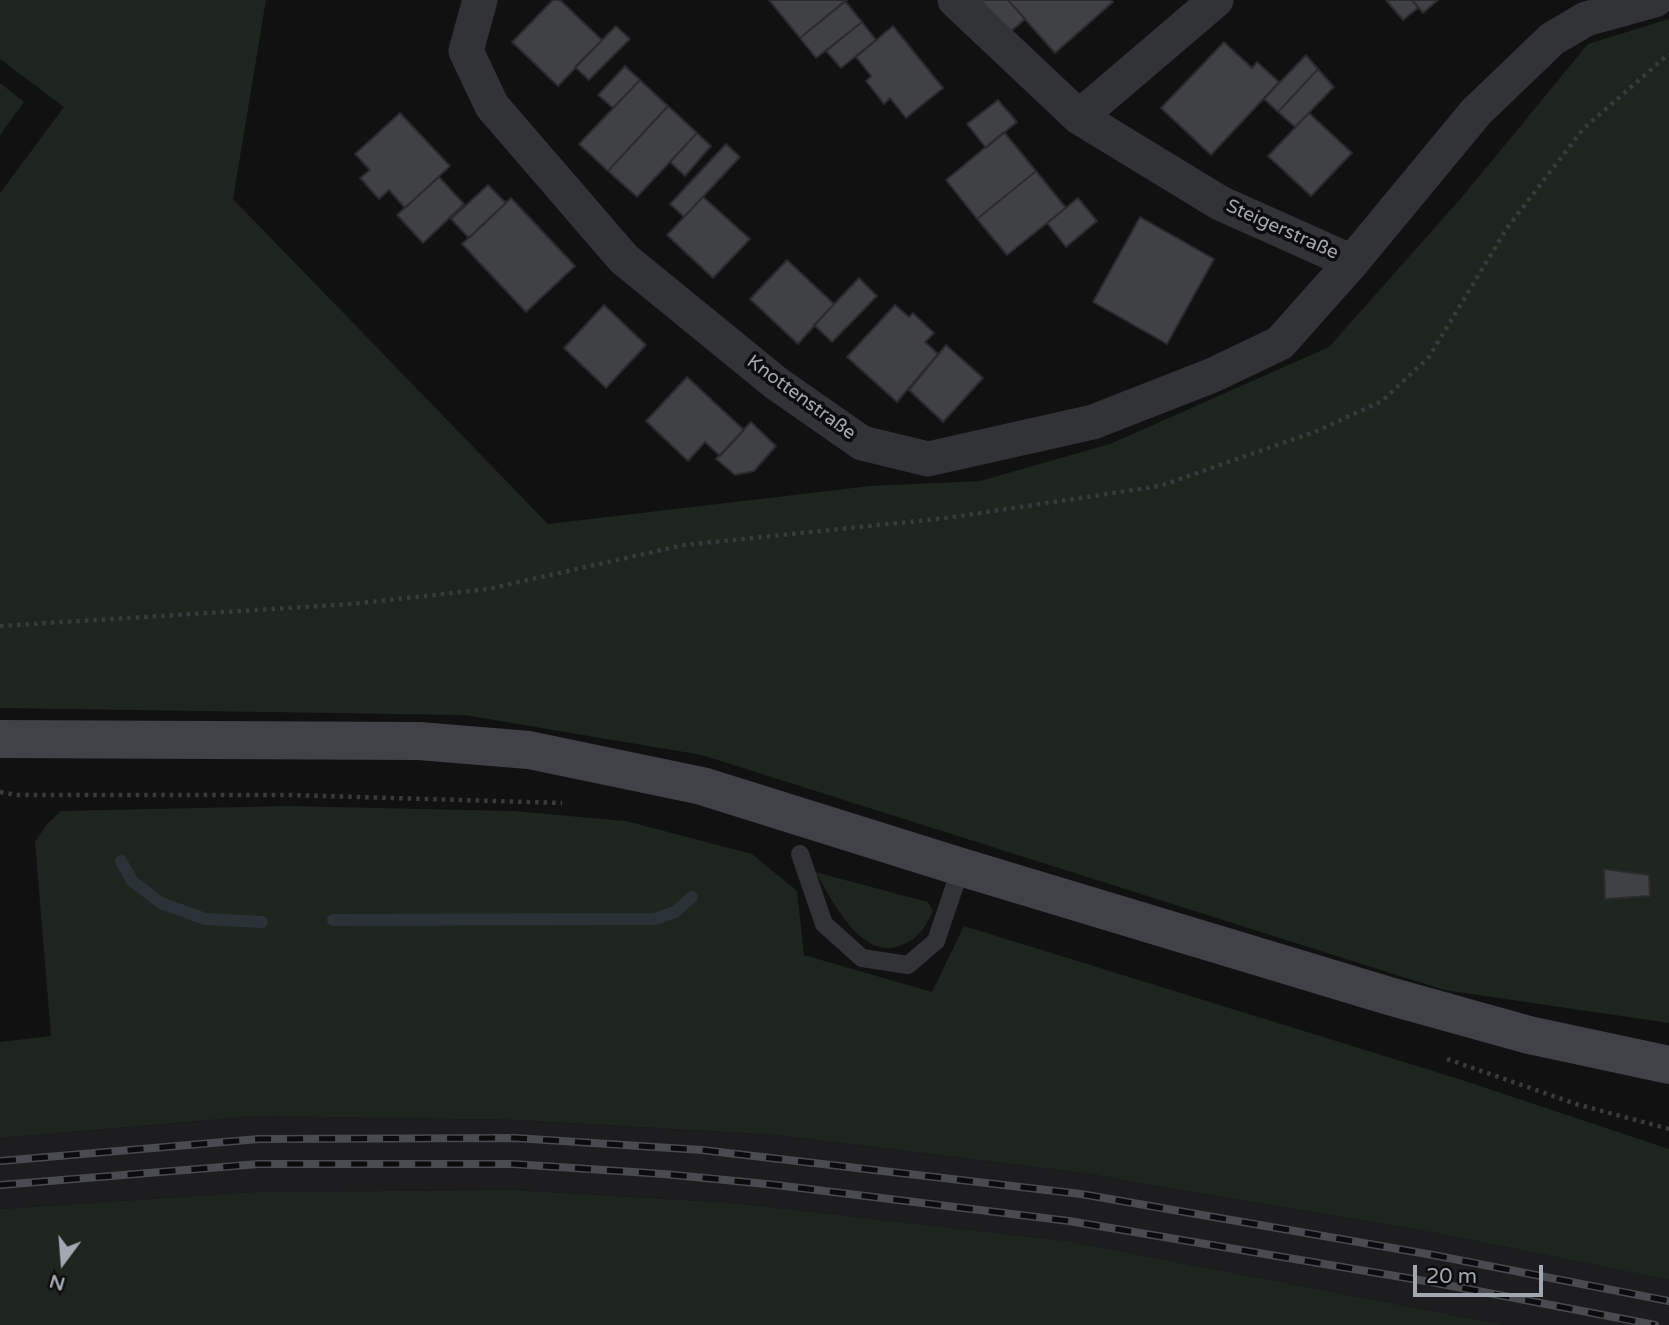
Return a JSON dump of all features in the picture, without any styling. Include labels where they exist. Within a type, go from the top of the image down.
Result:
[{"type":"main road","points":[[0,738],[419,741],[529,750],[702,786],[1389,996],[1529,1035],[1669,1065]]},
{"type":"street","name":"Knottenstraße","points":[[480,0],[466,51],[492,106],[615,249],[776,383],[862,443],[928,459],[1093,422],[1213,375],[1280,342],[1352,261]]},
{"type":"street","name":"Steigerstraße","points":[[955,0],[1079,117],[1220,203],[1352,261],[1476,112],[1552,39],[1586,19],[1655,0]]},
{"type":"street","points":[[1079,117],[1216,0]]},
{"type":"lane","points":[[800,854],[824,924],[862,958],[908,965],[936,941],[961,867]]},
{"type":"shaded area","points":[[0,0],[266,0],[233,199],[548,524],[870,486],[980,481],[1110,444],[1329,347],[1462,197],[1588,44],[1669,19],[1669,1023],[1444,990],[702,755],[464,715],[0,708],[0,193],[64,107],[0,59]]},
{"type":"shaded area","points":[[0,83],[24,102],[0,135]]},
{"type":"shaded area","points":[[288,806],[513,811],[626,821],[752,854],[797,891],[804,955],[932,992],[964,926],[1459,1079],[1669,1149],[1669,1280],[1435,1233],[1083,1173],[777,1135],[517,1120],[257,1116],[0,1138],[0,1042],[51,1036],[35,842],[47,824],[61,811]]},
{"type":"shaded area","points":[[815,872],[928,902],[933,911],[920,933],[906,943],[885,948],[872,944],[849,924]]},
{"type":"shaded area","points":[[257,1116],[517,1120],[777,1135],[1083,1173],[1435,1233],[1669,1280],[1669,1325],[1505,1325],[1067,1241],[734,1203],[514,1190],[255,1192],[0,1209],[0,1138]]},
{"type":"shaded area","points":[[514,1190],[734,1203],[1067,1241],[1505,1325],[0,1325],[0,1209],[255,1192]]},
{"type":"building","points":[[553,0],[560,0],[602,40],[558,86],[512,42]]},
{"type":"building","points":[[769,0],[847,0],[800,38]]},
{"type":"building","points":[[980,0],[1008,0],[1025,19],[1009,33]]},
{"type":"building","points":[[1008,0],[1111,0],[1113,2],[1055,53]]},
{"type":"building","points":[[1386,0],[1412,0],[1418,8],[1403,20]]},
{"type":"building","points":[[1412,0],[1438,0],[1423,13]]},
{"type":"building","points":[[845,1],[862,22],[816,58],[800,38]]},
{"type":"building","points":[[862,22],[876,40],[841,68],[826,51]]},
{"type":"building","points":[[616,26],[630,39],[589,80],[575,67]]},
{"type":"building","points":[[893,26],[943,88],[906,118],[890,98],[884,104],[866,81],[871,76],[856,57]]},
{"type":"building","points":[[1224,42],[1252,68],[1257,62],[1279,82],[1211,155],[1161,108]]},
{"type":"building","points":[[1306,55],[1318,69],[1278,112],[1264,99]]},
{"type":"building","points":[[625,66],[640,80],[613,108],[598,95]]},
{"type":"building","points":[[1318,69],[1334,87],[1295,127],[1278,112]]},
{"type":"building","points":[[640,80],[668,106],[608,171],[579,144]]},
{"type":"building","points":[[998,100],[1017,122],[986,148],[967,124]]},
{"type":"building","points":[[668,106],[697,133],[637,197],[608,171]]},
{"type":"building","points":[[400,113],[450,166],[405,208],[389,190],[379,199],[360,178],[370,170],[355,154]]},
{"type":"building","points":[[1309,113],[1352,153],[1311,196],[1268,156]]},
{"type":"building","points":[[1004,132],[1036,171],[977,219],[946,180]]},
{"type":"building","points":[[697,133],[711,146],[685,176],[670,162]]},
{"type":"building","points":[[726,144],[740,157],[684,217],[670,204]]},
{"type":"building","points":[[1036,171],[1066,208],[1007,255],[977,219]]},
{"type":"building","points":[[439,177],[464,204],[423,243],[397,215]]},
{"type":"building","points":[[488,185],[506,203],[469,238],[451,219]]},
{"type":"building","points":[[703,197],[750,239],[713,278],[667,235]]},
{"type":"building","points":[[511,198],[575,266],[526,312],[462,244]]},
{"type":"building","points":[[1078,198],[1097,221],[1066,247],[1047,223]]},
{"type":"building","points":[[1140,217],[1214,259],[1167,344],[1093,302]]},
{"type":"building","points":[[787,260],[834,304],[798,344],[750,299]]},
{"type":"building","points":[[859,278],[877,296],[832,342],[814,325]]},
{"type":"building","points":[[604,305],[646,345],[606,388],[564,348]]},
{"type":"building","points":[[895,305],[909,317],[913,313],[934,333],[925,342],[938,354],[897,402],[847,357]]},
{"type":"building","points":[[946,345],[983,378],[943,422],[909,390]]},
{"type":"building","points":[[687,377],[744,430],[720,456],[705,442],[688,461],[646,421]]},
{"type":"building","points":[[751,422],[776,446],[754,471],[735,475],[716,459]]},
{"type":"building","points":[[1604,869],[1649,875],[1650,896],[1605,899]]},
{"type":"waterway","points":[[121,861],[132,881],[161,903],[205,919],[262,922]]},
{"type":"waterway","points":[[333,920],[655,919],[675,912],[692,897]]},
{"type":"railway","points":[[0,1161],[259,1139],[515,1138],[702,1150],[1081,1194],[1433,1255],[1669,1301]]},
{"type":"railway","points":[[0,1185],[259,1164],[513,1164],[664,1174],[1069,1221],[1431,1282],[1655,1325]]}]
